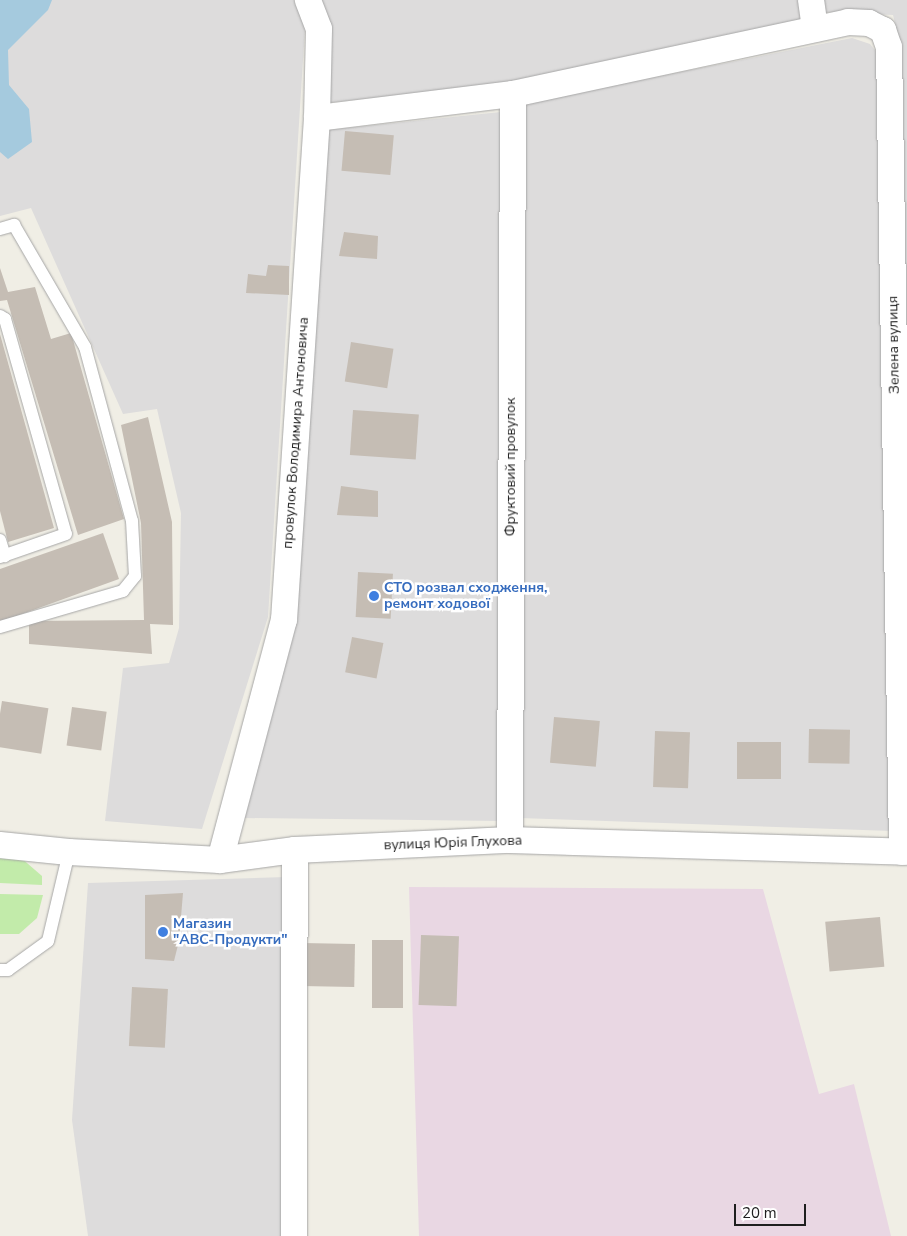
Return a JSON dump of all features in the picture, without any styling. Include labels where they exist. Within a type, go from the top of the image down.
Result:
[{"type":"street","name":"провулок Володимира Антоновича","points":[[220,860],[284,620],[316,118],[319,29],[308,0]]},
{"type":"street","points":[[316,118],[513,94],[815,29],[811,0]]},
{"type":"street","name":"Зелена вулиця","points":[[815,29],[848,22],[869,23],[883,30],[888,48],[904,852]]},
{"type":"street","name":"Фруктовий провулок","points":[[510,840],[513,94]]},
{"type":"street","name":"вулиця Юрія Глухова","points":[[0,845],[69,852],[220,860],[295,850],[510,840],[904,852]]},
{"type":"street","points":[[294,1236],[295,850]]},
{"type":"lane","points":[[0,229],[14,225],[85,347],[132,521],[135,576],[123,591],[0,627]]},
{"type":"lane","points":[[0,316],[5,319],[66,534],[2,557],[0,540]]},
{"type":"lane","points":[[0,970],[8,970],[48,941],[69,852]]},
{"type":"shaded area","points":[[0,0],[294,0],[305,28],[268,617],[202,829],[105,821],[123,668],[169,663],[179,628],[181,513],[157,409],[123,414],[31,208],[0,216]]},
{"type":"shaded area","points":[[321,0],[804,0],[808,21],[508,84],[326,103]]},
{"type":"shaded area","points":[[822,0],[907,0],[907,460],[900,43],[893,15],[824,12]]},
{"type":"shaded area","points":[[852,38],[870,44],[878,54],[892,831],[520,818],[523,103]]},
{"type":"shaded area","points":[[501,112],[501,821],[244,818],[295,624],[326,130]]},
{"type":"shaded area","points":[[286,877],[285,1236],[88,1236],[72,1120],[88,883]]},
{"type":"shaded area","points":[[409,887],[763,889],[819,1094],[854,1084],[891,1236],[419,1236]]},
{"type":"green space","points":[[0,857],[20,857],[42,876],[42,885],[0,883]]},
{"type":"green space","points":[[0,894],[43,895],[37,918],[19,934],[0,934]]},
{"type":"water","points":[[0,0],[52,0],[48,10],[8,50],[9,85],[29,109],[32,142],[8,159],[0,152]]},
{"type":"building","points":[[345,131],[394,135],[390,175],[342,171]]},
{"type":"building","points":[[344,232],[378,236],[377,259],[339,256]]},
{"type":"building","points":[[268,265],[289,266],[289,295],[246,293],[248,274],[266,276]]},
{"type":"building","points":[[0,268],[8,292],[35,287],[51,339],[71,333],[124,519],[78,535],[7,300],[0,301]]},
{"type":"building","points":[[0,334],[54,528],[8,542],[0,511]]},
{"type":"building","points":[[351,342],[393,349],[387,388],[345,382]]},
{"type":"building","points":[[353,410],[419,415],[416,459],[350,455]]},
{"type":"building","points":[[148,417],[172,522],[173,625],[150,624],[152,654],[29,644],[29,621],[144,620],[141,523],[121,425]]},
{"type":"building","points":[[341,486],[378,491],[378,517],[337,515]]},
{"type":"building","points":[[103,533],[119,579],[0,622],[0,569]]},
{"type":"building","name":"СТО розвал сходження, ремонт ходової","points":[[358,572],[393,574],[391,619],[356,617]]},
{"type":"building","points":[[352,637],[383,643],[377,678],[345,672]]},
{"type":"building","points":[[2,701],[48,708],[41,754],[0,747]]},
{"type":"building","points":[[72,707],[107,712],[101,750],[67,746]]},
{"type":"building","points":[[554,717],[600,721],[596,767],[550,763]]},
{"type":"building","points":[[809,729],[850,730],[849,764],[808,763]]},
{"type":"building","points":[[655,731],[690,732],[688,788],[653,787]]},
{"type":"building","points":[[737,742],[781,742],[781,779],[737,779]]},
{"type":"building","name":"Магазин \"ABC-Продукти\"","points":[[183,893],[179,941],[174,961],[145,959],[145,895]]},
{"type":"building","points":[[880,917],[884,967],[830,972],[825,922]]},
{"type":"building","points":[[421,935],[459,936],[457,1006],[419,1005]]},
{"type":"building","points":[[372,940],[403,940],[403,1008],[372,1008]]},
{"type":"building","points":[[302,943],[355,944],[354,987],[301,986]]},
{"type":"building","points":[[132,987],[168,989],[165,1048],[129,1046]]},
{"type":"place","name":"СТО розвал сходження, ремонт ходової","points":[[374,596]]},
{"type":"place","name":"Магазин \"ABC-Продукти\"","points":[[163,932]]}]
